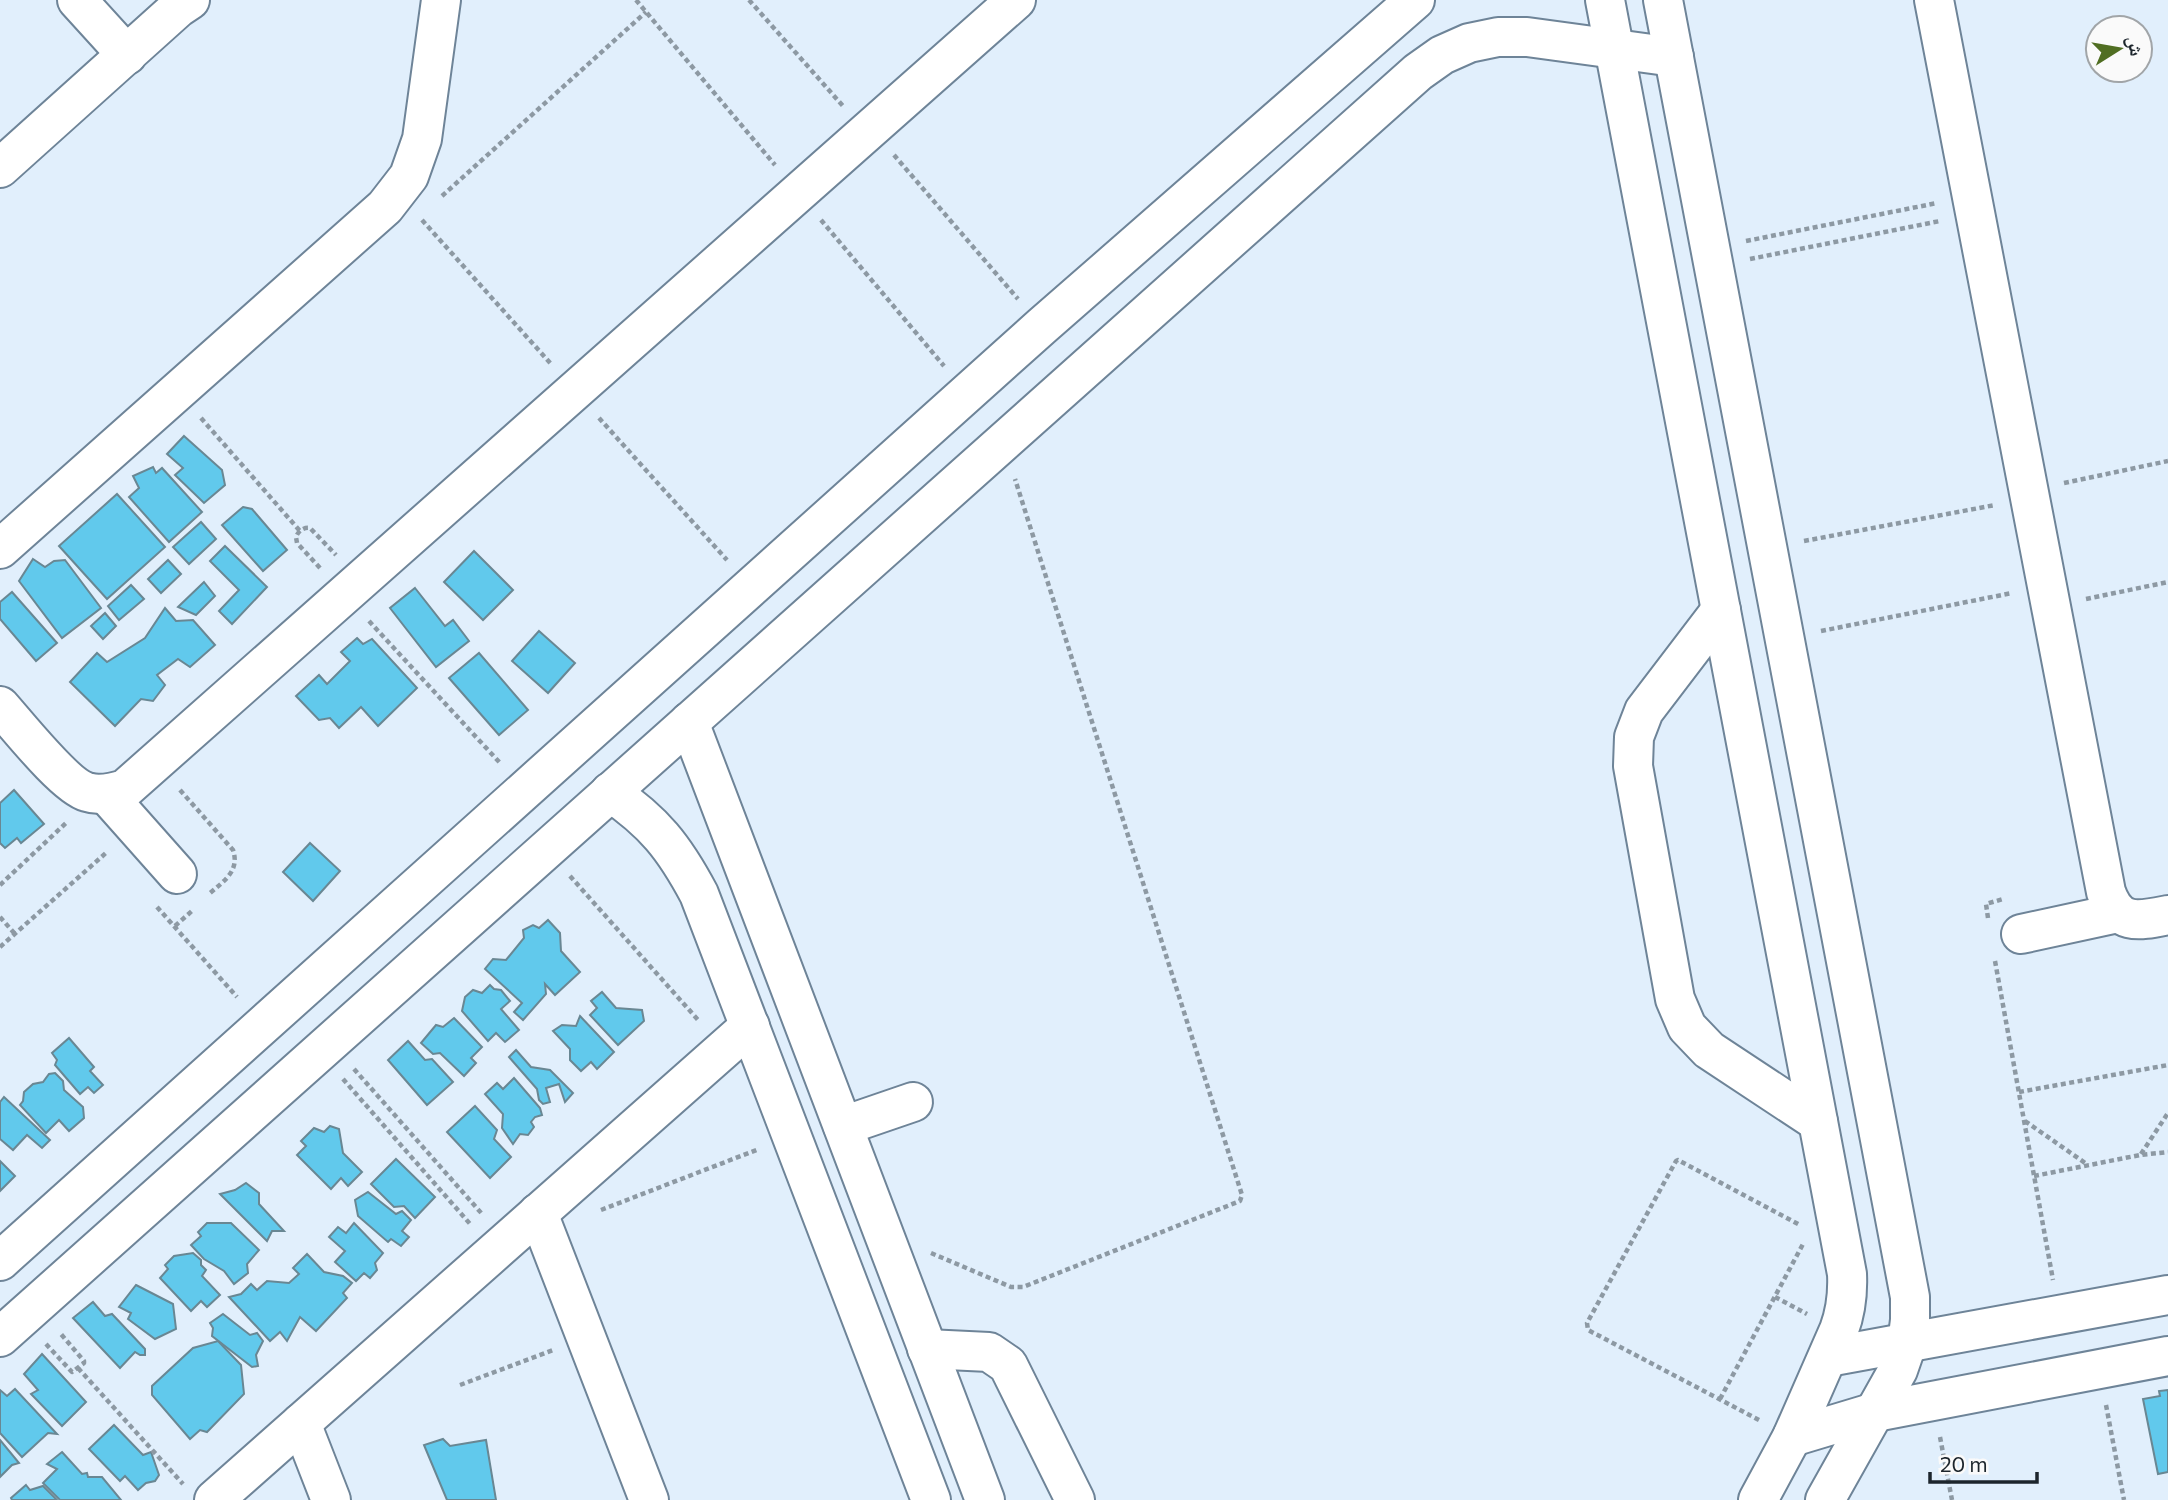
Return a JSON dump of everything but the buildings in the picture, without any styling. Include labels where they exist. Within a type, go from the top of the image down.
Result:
[{"type":"street","points":[[78,0],[127,55]]},
{"type":"street","points":[[0,168],[190,0]]},
{"type":"street","points":[[0,549],[385,207],[409,176],[422,139],[441,0]]},
{"type":"street","points":[[92,797],[125,789],[141,777],[1016,0]]},
{"type":"street","points":[[0,1261],[1042,326],[1415,0]]},
{"type":"street","points":[[1605,0],[1847,1274],[1845,1312],[1828,1357],[1792,1437],[1758,1500]]},
{"type":"street","points":[[1663,0],[1910,1297],[1907,1344],[1898,1370],[1825,1500]]},
{"type":"street","points":[[1934,0],[2106,892],[2110,904],[2118,913],[2129,919],[2141,921],[2168,915]]},
{"type":"street","points":[[19,1320],[1418,72],[1442,55],[1469,43],[1498,37],[1527,37],[1674,57]]},
{"type":"street","points":[[809,534],[850,577]]},
{"type":"street","points":[[1721,610],[1644,711],[1633,744],[1633,766],[1675,999],[1687,1027],[1709,1050],[1818,1122]]},
{"type":"street","points":[[0,706],[69,782],[92,797],[163,886]]},
{"type":"street","points":[[689,722],[985,1500]]},
{"type":"street","points":[[610,792],[637,810],[662,835],[683,863],[699,894],[737,1037],[792,1136],[931,1500]]},
{"type":"street","points":[[398,903],[438,946]]},
{"type":"street","points":[[2002,939],[2118,913]]},
{"type":"street","points":[[201,1495],[301,1423],[737,1037]]},
{"type":"street","points":[[843,1126],[913,1102]]},
{"type":"street","points":[[538,1213],[649,1500]]},
{"type":"street","points":[[1828,1357],[2168,1295]]},
{"type":"street","points":[[927,1349],[989,1352],[1008,1365],[1075,1500]]},
{"type":"street","points":[[1792,1437],[1875,1412],[2168,1356]]},
{"type":"street","points":[[301,1423],[331,1500]]},
{"type":"path","points":[[749,0],[1042,326]]},
{"type":"path","points":[[440,198],[646,12]]},
{"type":"path","points":[[1712,257],[1974,205]]},
{"type":"path","points":[[1712,257],[1974,205]]},
{"type":"path","points":[[177,391],[300,531]]},
{"type":"path","points":[[883,1232],[1011,1287],[1017,1287],[1242,1199],[1003,441]]},
{"type":"path","points":[[1767,548],[2029,494],[2168,461]]},
{"type":"path","points":[[353,589],[298,543],[296,537],[300,531],[307,527],[313,529],[353,589],[525,790]]},
{"type":"path","points":[[1784,638],[2049,596],[2168,582]]},
{"type":"path","points":[[92,797],[86,819],[91,832],[116,861]]},
{"type":"path","points":[[0,885],[92,797]]},
{"type":"path","points":[[547,849],[737,1037]]},
{"type":"path","points":[[0,947],[108,851]]},
{"type":"path","points":[[163,886],[262,1025]]},
{"type":"path","points":[[2013,897],[1986,904],[2002,939],[2019,1093],[2060,1315]]},
{"type":"path","points":[[0,917],[15,934]]},
{"type":"path","points":[[325,1047],[500,1246]]},
{"type":"path","points":[[325,1047],[500,1246]]},
{"type":"path","points":[[2019,1093],[2168,1065]]},
{"type":"path","points":[[2140,1155],[2168,1113]]},
{"type":"path","points":[[2024,1120],[2088,1165]]},
{"type":"path","points":[[597,1211],[792,1136]]},
{"type":"path","points":[[2034,1176],[2168,1152]]},
{"type":"path","points":[[1792,1437],[1588,1330],[1587,1323],[1675,1161],[1678,1160],[1810,1230],[1831,1191]]},
{"type":"path","points":[[1720,1399],[1804,1241]]},
{"type":"path","points":[[19,1320],[84,1361],[71,1371],[19,1320]]},
{"type":"path","points":[[460,1385],[586,1337]]},
{"type":"path","points":[[78,1368],[201,1495]]},
{"type":"path","points":[[2100,1369],[2124,1500]]},
{"type":"path","points":[[1932,1402],[1952,1500]]}]
